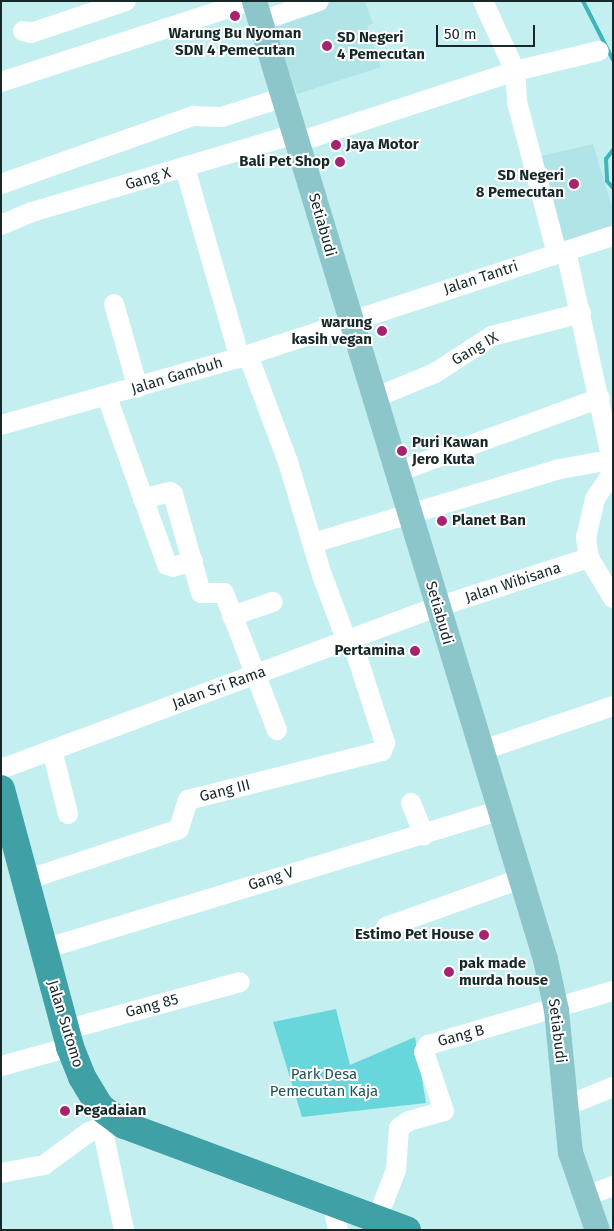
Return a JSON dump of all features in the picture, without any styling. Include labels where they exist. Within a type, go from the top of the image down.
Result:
[{"type":"highway","name":"Jalan Sutomo","points":[[2,796],[9,851],[26,880],[68,1039],[92,1096],[108,1123],[407,1230]]},
{"type":"main road","name":"Setiabudi","points":[[255,8],[284,97],[350,321],[410,513],[498,811],[545,959],[556,1010],[570,1152],[597,1230]]},
{"type":"street","points":[[23,31],[31,33],[126,1]]},
{"type":"street","points":[[1,82],[255,8],[319,1]]},
{"type":"street","points":[[484,1],[515,71],[517,102],[581,313],[600,398],[612,466],[589,518],[588,558],[613,598]]},
{"type":"street","name":"Gang X","points":[[1,225],[32,212],[296,138],[515,71],[598,51]]},
{"type":"street","points":[[1,184],[193,116],[222,116],[284,97]]},
{"type":"street","points":[[185,168],[244,357],[288,462],[313,543],[350,641]]},
{"type":"street","name":"Jalan Tantri","points":[[350,321],[613,236]]},
{"type":"street","points":[[114,304],[138,388]]},
{"type":"street","name":"Gang IX","points":[[374,398],[434,373],[492,336],[581,313]]},
{"type":"street","name":"Jalan Gambuh","points":[[1,425],[244,357],[350,321]]},
{"type":"street","points":[[106,397],[167,565],[173,567],[193,561]]},
{"type":"street","points":[[397,472],[600,398]]},
{"type":"street","points":[[313,543],[560,469],[612,466]]},
{"type":"street","points":[[143,499],[170,492],[173,494],[201,593],[223,593],[277,730]]},
{"type":"street","name":"Jalan Wibisana","points":[[437,607],[588,558]]},
{"type":"street","points":[[232,616],[273,602]]},
{"type":"street","name":"Jalan Sri Rama","points":[[1,769],[350,641],[437,607]]},
{"type":"street","name":"Gang III","points":[[26,880],[179,828],[188,800],[382,751],[385,743],[350,641]]},
{"type":"street","points":[[480,751],[613,706]]},
{"type":"street","points":[[52,750],[68,814]]},
{"type":"street","points":[[411,802],[424,835]]},
{"type":"street","name":"Gang V","points":[[44,949],[498,811]]},
{"type":"street","points":[[386,927],[520,879]]},
{"type":"street","name":"Gang 85","points":[[1,1066],[68,1039],[240,982]]},
{"type":"street","points":[[556,1010],[613,991]]},
{"type":"street","name":"Gang B","points":[[377,1219],[396,1170],[399,1128],[409,1121],[444,1110],[424,1052],[428,1045],[556,1010]]},
{"type":"street","points":[[566,1106],[613,1088]]},
{"type":"street","points":[[1,1173],[44,1165],[89,1132],[108,1123],[124,1230]]},
{"type":"street","points":[[584,1197],[613,1186]]},
{"type":"street","points":[[332,1203],[338,1230]]},
{"type":"shaded area","name":"SD Negeri 4 Pemecutan","points":[[327,1],[365,1],[373,24],[367,26],[381,67],[297,94],[271,21]]},
{"type":"shaded area","name":"SD Negeri 8 Pemecutan","points":[[593,144],[613,210],[613,230],[561,245],[537,157]]},
{"type":"green space","name":"Park Desa Pemecutan Kaja","points":[[336,1009],[350,1065],[415,1037],[426,1103],[302,1117],[273,1022]]},
{"type":"waterway","points":[[583,1],[613,60]]},
{"type":"waterway","points":[[613,150],[606,159],[607,181],[613,188]]},
{"type":"place","name":"Warung Bu Nyoman SDN 4 Pemecutan","points":[[235,16]]},
{"type":"place","name":"SD Negeri 4 Pemecutan","points":[[327,46]]},
{"type":"place","name":"Jaya Motor","points":[[336,145]]},
{"type":"place","name":"Bali Pet Shop","points":[[340,162]]},
{"type":"place","name":"SD Negeri 8 Pemecutan","points":[[574,184]]},
{"type":"place","name":"warung kasih vegan","points":[[382,331]]},
{"type":"place","name":"Puri Kawan Jero Kuta","points":[[402,451]]},
{"type":"place","name":"Planet Ban","points":[[442,521]]},
{"type":"place","name":"Pertamina","points":[[415,651]]},
{"type":"place","name":"Estimo Pet House","points":[[484,935]]},
{"type":"place","name":"pak made murda house","points":[[449,972]]},
{"type":"place","name":"Pegadaian","points":[[65,1111]]}]
